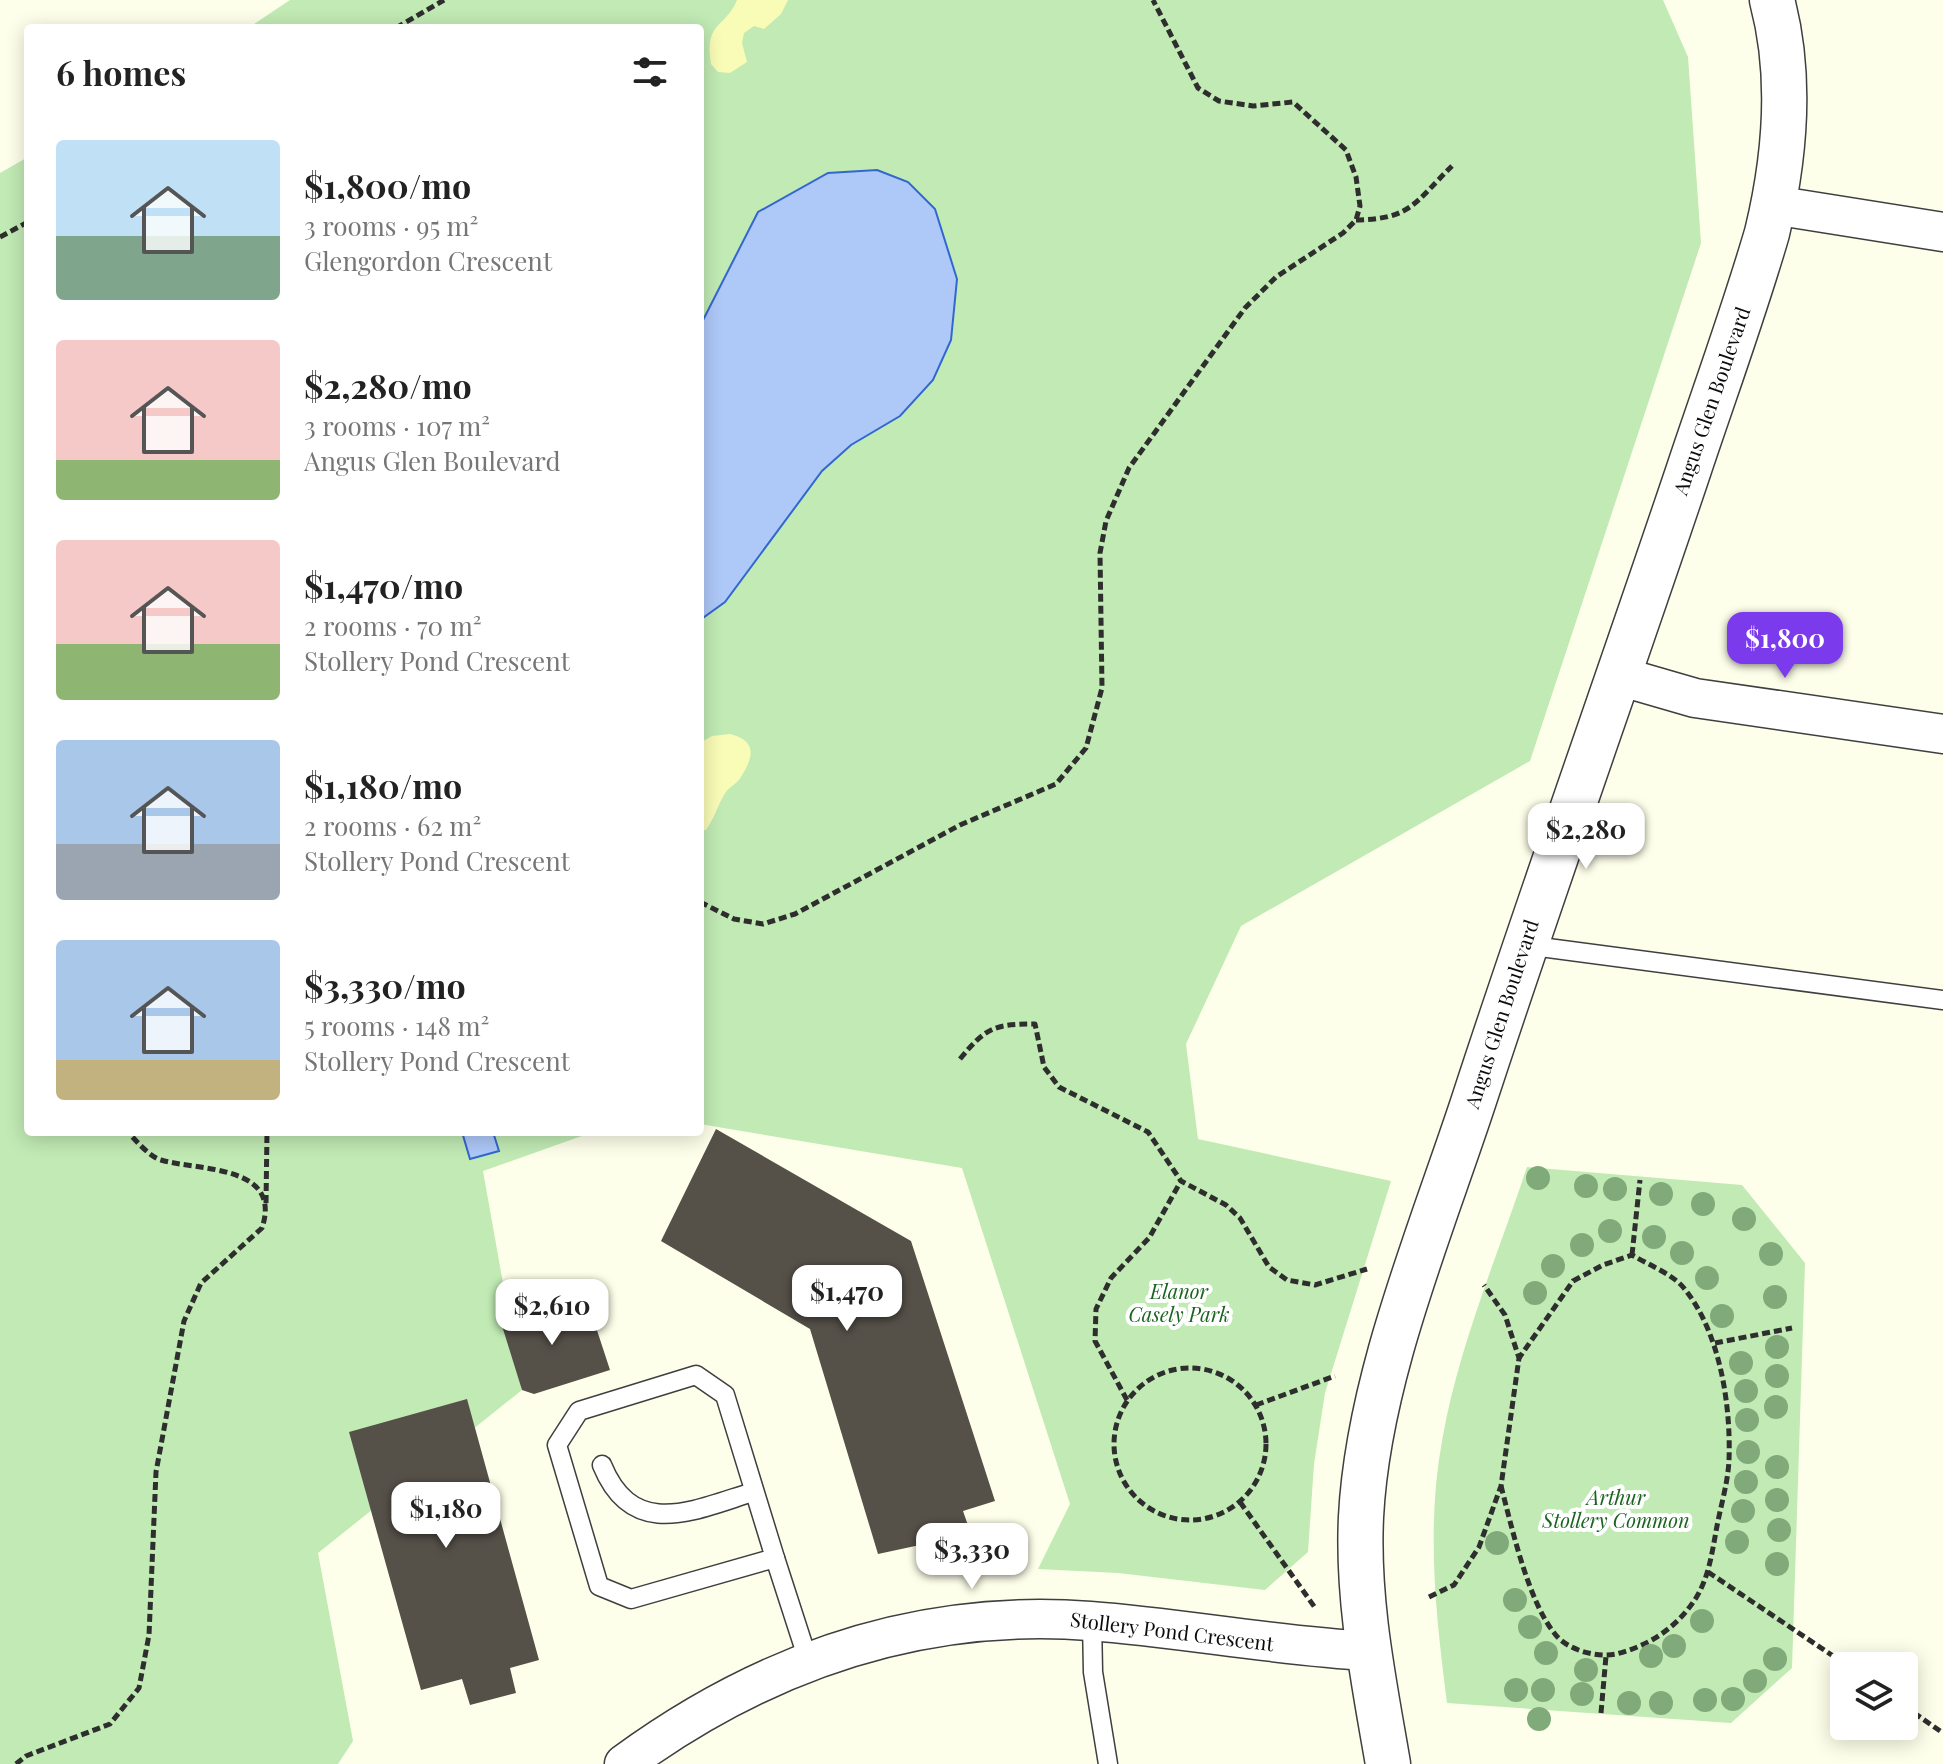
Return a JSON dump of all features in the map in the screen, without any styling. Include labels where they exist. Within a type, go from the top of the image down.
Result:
[{"type":"street","name":"Angus Glen Boulevard","points":[[1388,1764],[1362,1599],[1361,1514],[1376,1412],[1407,1301],[1525,945],[1759,261],[1774,205],[1783,100],[1779,33],[1772,0]]},
{"type":"street","points":[[1774,205],[1943,232]]},
{"type":"street","points":[[1619,676],[1695,698],[1943,734]]},
{"type":"street","name":"Stollery Pond Crescent","points":[[624,1764],[725,1698],[808,1660],[889,1637],[964,1623],[1043,1619],[1092,1621],[1305,1648],[1369,1651]]},
{"type":"lane","points":[[1525,945],[1943,1000]]},
{"type":"lane","points":[[775,1558],[631,1599],[599,1586],[557,1445],[579,1411],[696,1375],[725,1395],[808,1660]]},
{"type":"lane","points":[[602,1465],[609,1482],[620,1496],[644,1512],[657,1515],[696,1509],[753,1492]]},
{"type":"lane","points":[[1092,1621],[1093,1672],[1108,1764]]},
{"type":"path","points":[[403,24],[444,0]]},
{"type":"path","points":[[704,904],[734,919],[763,924],[795,914],[960,825],[1056,784],[1086,748],[1102,688],[1100,553],[1106,521],[1129,468],[1245,308],[1276,277],[1343,233],[1356,220],[1360,206],[1356,177],[1346,150],[1293,102],[1253,106],[1219,101],[1198,88],[1153,0]]},
{"type":"path","points":[[1356,220],[1381,220],[1403,214],[1452,166]]},
{"type":"path","points":[[0,237],[24,224]]},
{"type":"path","points":[[960,1059],[976,1039],[1001,1024],[1035,1024],[1044,1067],[1059,1087],[1148,1132],[1181,1181],[1226,1205],[1240,1218],[1269,1267],[1287,1280],[1315,1285],[1367,1269]]},
{"type":"path","points":[[132,1136],[158,1160],[236,1173],[254,1187],[265,1202],[266,1216]]},
{"type":"path","points":[[16,1764],[26,1756],[110,1724],[139,1688],[149,1635],[156,1472],[184,1321],[201,1283],[262,1228],[266,1216],[267,1136]]},
{"type":"path","points":[[1632,1255],[1640,1180]]},
{"type":"path","points":[[1127,1400],[1095,1341],[1096,1309],[1111,1278],[1149,1238],[1181,1181]]},
{"type":"path","points":[[1501,1486],[1521,1559],[1555,1635],[1573,1648],[1606,1656],[1657,1640],[1694,1602],[1708,1572],[1729,1462],[1726,1403],[1715,1343],[1683,1286],[1632,1255]]},
{"type":"path","points":[[1519,1358],[1573,1281],[1603,1265],[1632,1255]]},
{"type":"path","points":[[1429,1597],[1454,1585],[1479,1547],[1501,1486],[1519,1358],[1505,1315],[1484,1285]]},
{"type":"path","points":[[1715,1343],[1792,1328]]},
{"type":"path","points":[[1193,1368],[1218,1373],[1240,1386],[1256,1405],[1266,1430],[1266,1456],[1257,1482],[1240,1502],[1220,1515],[1197,1521],[1173,1519],[1150,1511],[1131,1494],[1118,1472],[1113,1447],[1116,1422],[1127,1400],[1145,1382],[1168,1371],[1193,1368]]},
{"type":"path","points":[[1256,1405],[1335,1376]]},
{"type":"path","points":[[1240,1502],[1317,1609]]},
{"type":"path","points":[[1708,1572],[1830,1654]]},
{"type":"path","points":[[1601,1713],[1606,1656]]},
{"type":"path","points":[[1918,1716],[1943,1733]]},
{"type":"green space","name":"Elanor Casely Park","points":[[290,0],[1663,0],[1688,57],[1701,243],[1530,761],[1241,926],[1186,1044],[1198,1139],[1391,1181],[1325,1393],[1314,1464],[1308,1552],[1265,1590],[1118,1573],[1038,1569],[1070,1504],[962,1168],[704,1125],[704,24],[254,24]]},
{"type":"green space","points":[[24,159],[24,1136],[582,1136],[483,1171],[522,1390],[318,1553],[353,1741],[338,1764],[0,1764],[0,173]]},
{"type":"green space","name":"Arthur Stollery Common","points":[[1527,1167],[1742,1185],[1805,1263],[1792,1668],[1731,1723],[1447,1703],[1434,1572],[1437,1474],[1449,1406],[1468,1337]]},
{"type":"sand","points":[[737,0],[788,0],[781,14],[764,29],[754,26],[744,33],[742,43],[747,62],[730,73],[718,72],[711,64],[710,40]]},
{"type":"sand","points":[[730,734],[739,737],[749,745],[750,756],[739,779],[726,792],[704,830],[704,741],[712,736]]},
{"type":"water","points":[[877,170],[908,182],[935,209],[957,279],[951,340],[933,380],[900,416],[851,445],[822,471],[725,602],[704,617],[704,318],[758,212],[828,173]]},
{"type":"water","points":[[463,1136],[494,1136],[499,1151],[470,1159]]},
{"type":"building","points":[[716,1129],[911,1241],[995,1501],[963,1511],[971,1534],[878,1554],[810,1329],[661,1241]]},
{"type":"building","points":[[560,1298],[567,1323],[592,1315],[610,1370],[534,1394],[522,1390],[499,1316]]},
{"type":"building","points":[[467,1399],[539,1660],[510,1668],[516,1693],[470,1705],[462,1679],[421,1690],[349,1432]]}]
